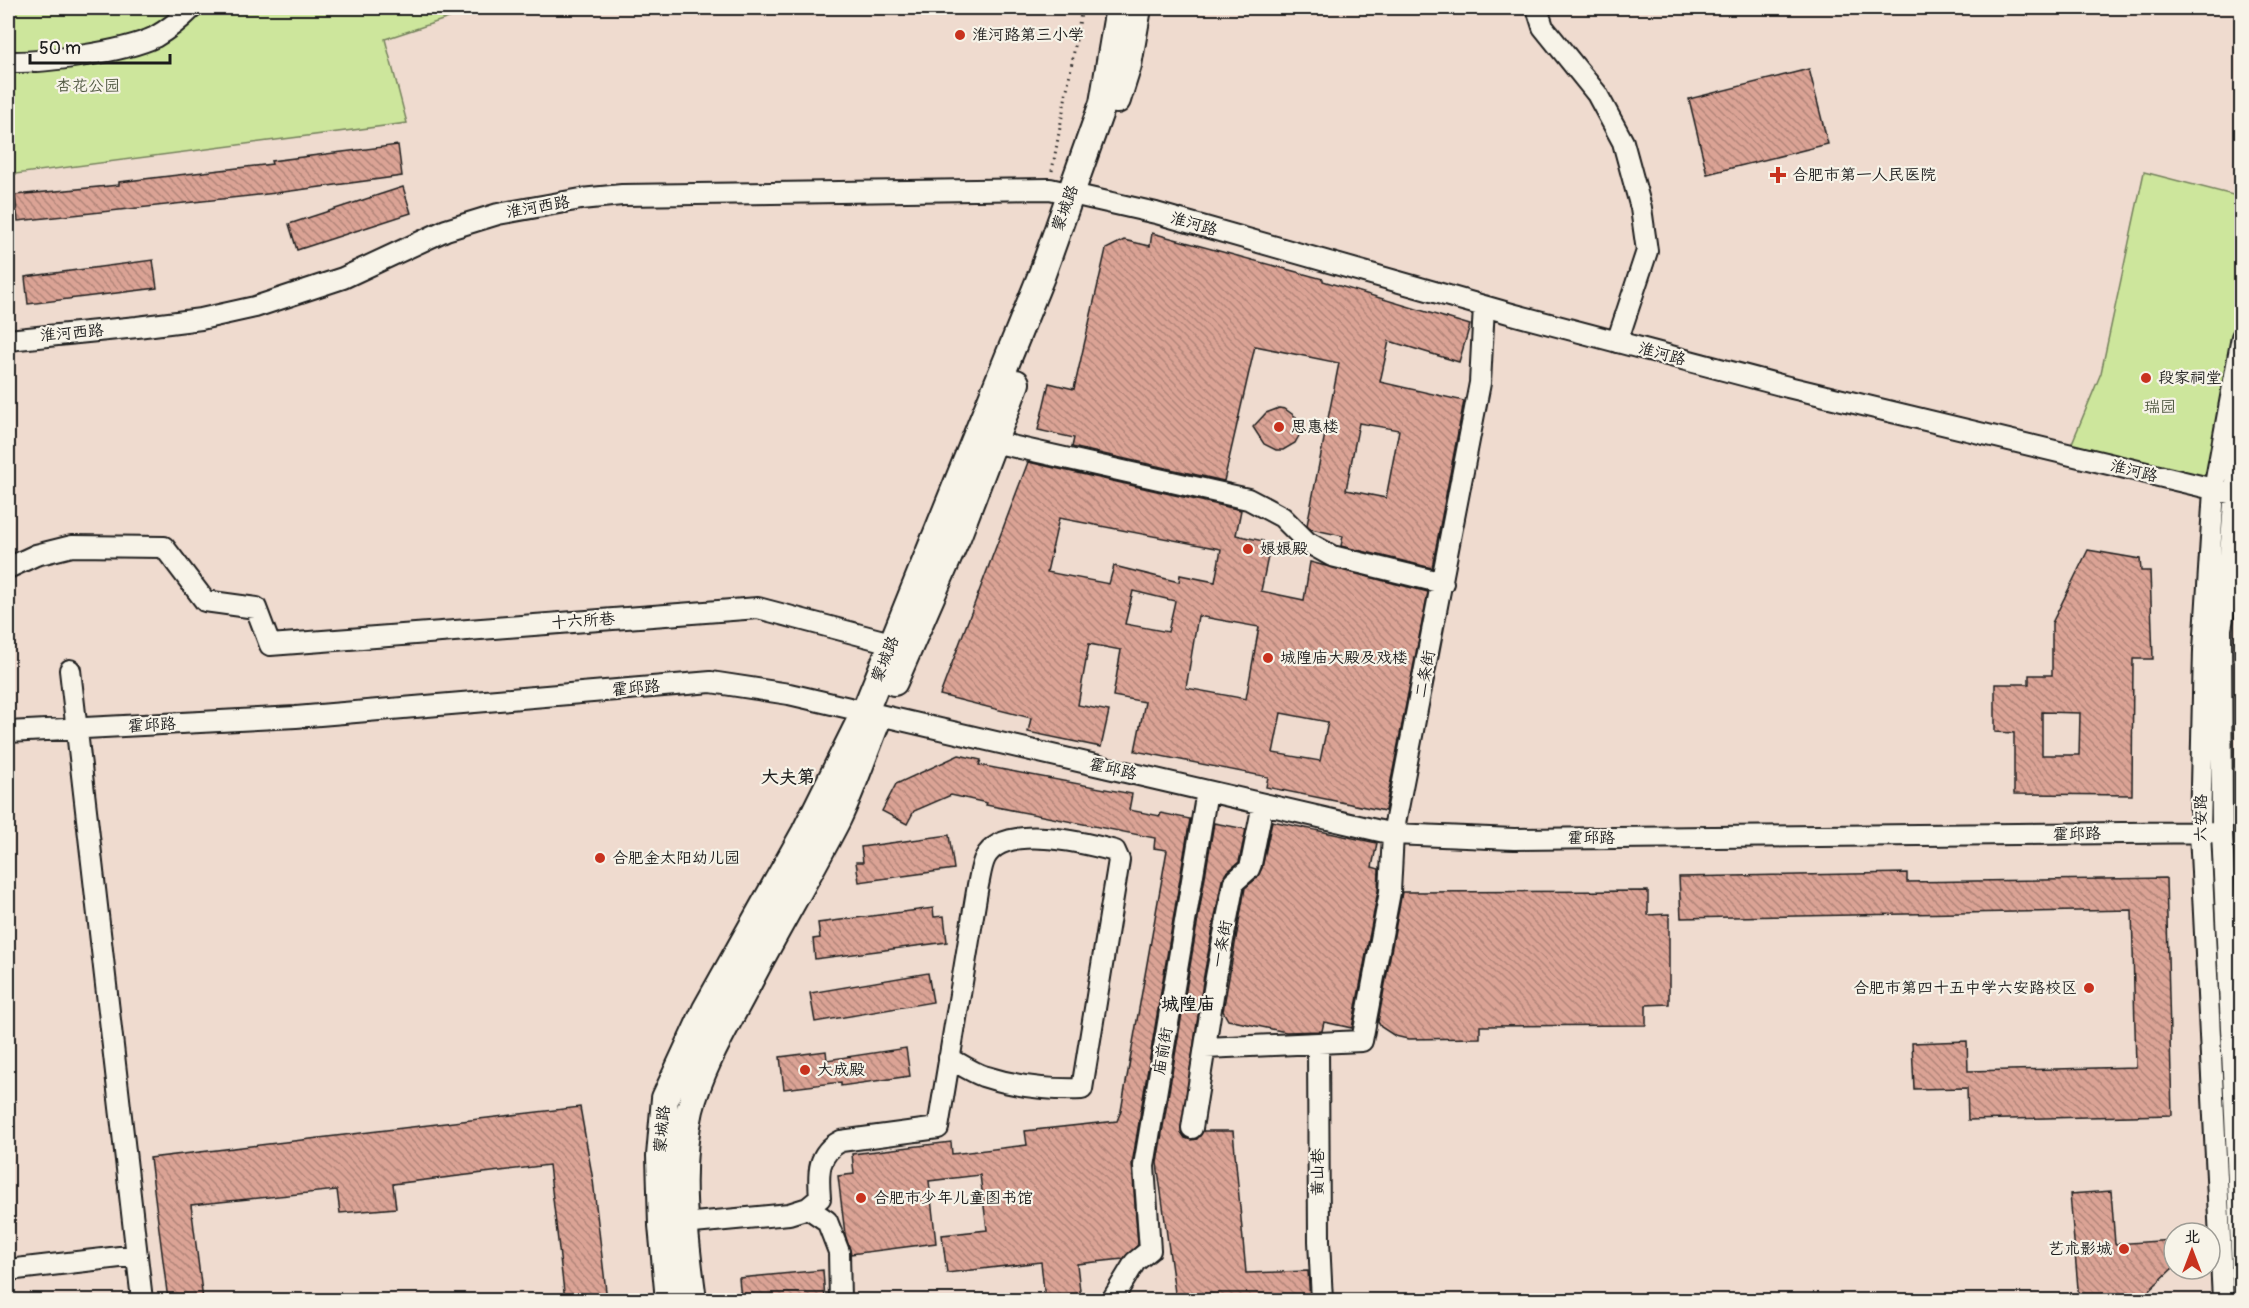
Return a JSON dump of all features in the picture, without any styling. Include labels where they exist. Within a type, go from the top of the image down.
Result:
[{"type":"main road","name":"蒙城路","points":[[693,1300],[683,1224],[685,1155],[690,1111],[702,1077],[788,907],[838,817],[872,713],[891,643],[1042,274],[1103,103],[1119,8]]},
{"type":"main road","name":"蒙城路","points":[[669,1300],[662,1225],[660,1156],[665,1098],[706,1009],[872,713],[958,535],[993,442],[1069,194],[1128,65],[1138,8]]},
{"type":"street","points":[[8,62],[22,63],[60,58],[143,41],[165,31],[192,8]]},
{"type":"street","points":[[1537,8],[1543,27],[1597,94],[1623,142],[1641,208],[1647,251],[1617,342]]},
{"type":"street","name":"淮河路","points":[[1069,194],[1156,213],[1484,306],[1788,387],[2238,495]]},
{"type":"street","name":"淮河西路","points":[[8,340],[201,319],[255,307],[343,278],[446,230],[498,214],[581,199],[622,195],[1069,194]]},
{"type":"street","name":"二条街","points":[[1318,1043],[1362,1041],[1390,892],[1393,834],[1480,383],[1484,306]]},
{"type":"street","name":"六安路","points":[[2223,1300],[2200,832],[2204,650],[2214,490],[2241,338]]},
{"type":"street","name":"六安路","points":[[2241,434],[2238,495],[2221,629],[2222,832],[2235,977],[2241,1268]]},
{"type":"street","points":[[993,442],[1248,499],[1282,518],[1306,542],[1332,556],[1443,583]]},
{"type":"street","name":"十六所巷","points":[[8,568],[36,555],[72,546],[164,547],[205,601],[256,608],[270,645],[758,608],[891,643]]},
{"type":"street","points":[[70,670],[142,1300]]},
{"type":"street","name":"霍邱路","points":[[8,732],[296,717],[711,682],[789,694],[1393,834],[1514,839],[2222,832]]},
{"type":"street","name":"庙前街","points":[[1112,1300],[1135,1262],[1150,1250],[1144,1166],[1207,791]]},
{"type":"street","name":"一条街","points":[[1192,1128],[1234,882],[1249,869],[1251,864],[1263,804]]},
{"type":"street","points":[[683,1224],[789,1214],[808,1208],[820,1198],[818,1180],[824,1153],[831,1146],[851,1139],[938,1128],[978,885],[986,857],[996,846],[1021,837],[1084,843],[1115,851],[1119,860],[1082,1089],[1018,1084],[982,1075],[950,1058]]},
{"type":"street","points":[[2207,978],[2235,977]]},
{"type":"street","points":[[1204,1048],[1318,1043]]},
{"type":"street","name":"黄山巷","points":[[1318,1043],[1319,1241],[1322,1300]]},
{"type":"street","points":[[808,1208],[827,1221],[839,1252],[840,1300]]},
{"type":"street","points":[[8,1270],[137,1254]]},
{"type":"path","points":[[1069,194],[1082,8]]},
{"type":"green space","name":"杏花公园","points":[[8,8],[466,8],[467,12],[385,39],[407,123],[8,175]]},
{"type":"green space","name":"瑞园","points":[[2144,172],[2241,197],[2241,337],[2214,490],[2067,455],[2101,373]]},
{"type":"green space","points":[[2241,496],[2241,603],[2226,603]]},
{"type":"building","points":[[1809,69],[1828,144],[1707,174],[1689,99]]},
{"type":"building","points":[[398,145],[402,176],[276,193],[18,221],[15,195],[119,185],[119,182],[272,164],[271,161]]},
{"type":"building","points":[[403,187],[411,213],[297,250],[289,224]]},
{"type":"building","points":[[1152,233],[1323,279],[1323,281],[1470,325],[1459,362],[1389,341],[1380,382],[1464,401],[1432,568],[1341,546],[1343,536],[1311,529],[1307,525],[1339,363],[1255,346],[1224,481],[1072,447],[1074,438],[1038,430],[1049,383],[1074,389],[1106,249],[1124,240],[1150,246]],"holes":[[[1359,423],[1399,430],[1386,498],[1346,490]]]},
{"type":"building","points":[[153,260],[157,288],[28,304],[25,277]]},
{"type":"building","name":"思惠楼","points":[[1279,408],[1285,409],[1296,417],[1300,434],[1295,443],[1283,450],[1276,450],[1264,444],[1253,427],[1266,413]]},
{"type":"building","points":[[1028,462],[1241,510],[1236,535],[1263,541],[1262,546],[1270,547],[1261,591],[1304,600],[1310,562],[1428,592],[1385,811],[1266,787],[1268,777],[1135,751],[1145,702],[1113,696],[1121,650],[1089,644],[1078,705],[1109,711],[1101,747],[1028,732],[1031,718],[940,695]],"holes":[[[1059,518],[1221,549],[1215,582],[1180,575],[1179,582],[1114,566],[1109,584],[1047,572]],[[1133,591],[1175,601],[1168,632],[1125,624]],[[1198,616],[1259,627],[1246,699],[1186,688]],[[1281,713],[1328,722],[1320,761],[1273,753]]]},
{"type":"building","points":[[2088,550],[2140,559],[2141,571],[2150,571],[2153,659],[2133,659],[2132,795],[2014,794],[2014,733],[1995,732],[1995,684],[2029,684],[2029,675],[2052,675],[2052,623]],"holes":[[[2042,712],[2080,713],[2079,755],[2042,755]]]},
{"type":"building","points":[[959,755],[981,760],[979,765],[1132,794],[1129,810],[1190,819],[1132,1164],[1138,1245],[1123,1259],[1077,1264],[1081,1300],[1045,1300],[1041,1262],[947,1273],[942,1235],[987,1230],[980,1175],[929,1181],[936,1243],[851,1254],[845,1234],[838,1176],[854,1174],[852,1154],[951,1142],[952,1154],[1027,1145],[1025,1131],[1117,1121],[1121,1111],[1167,850],[1154,848],[1155,838],[986,805],[987,803],[951,795],[914,811],[907,824],[882,811],[896,784]]},
{"type":"building","points":[[1272,821],[1377,843],[1372,867],[1379,869],[1378,891],[1352,1028],[1324,1022],[1322,1031],[1286,1032],[1228,1020],[1223,1011],[1245,888],[1257,878],[1262,868]]},
{"type":"building","points":[[1214,823],[1246,829],[1239,862],[1226,873],[1222,880],[1204,975],[1181,1132],[1185,1138],[1191,1140],[1197,1139],[1203,1131],[1233,1131],[1246,1273],[1308,1271],[1310,1300],[1176,1300],[1157,1163]]},
{"type":"building","points":[[949,835],[954,869],[859,882],[856,862],[863,862],[861,847]]},
{"type":"building","points":[[1907,873],[1907,882],[2166,878],[2172,1115],[1968,1120],[1967,1088],[1914,1089],[1912,1043],[1967,1041],[1968,1071],[2136,1067],[2132,910],[1681,918],[1679,877]]},
{"type":"building","points":[[1648,891],[1648,915],[1669,914],[1669,1004],[1646,1005],[1646,1025],[1480,1026],[1480,1038],[1408,1039],[1395,1036],[1381,1027],[1378,1022],[1402,892]]},
{"type":"building","points":[[933,908],[934,917],[944,916],[947,942],[815,959],[813,939],[820,938],[818,923]]},
{"type":"building","points":[[928,973],[933,1002],[815,1022],[810,993]]},
{"type":"building","points":[[906,1048],[910,1076],[841,1086],[841,1082],[784,1089],[780,1057],[826,1051],[827,1060]]},
{"type":"building","points":[[580,1107],[593,1180],[607,1300],[565,1300],[549,1165],[393,1184],[396,1208],[340,1213],[337,1190],[191,1205],[203,1300],[168,1300],[150,1158]]},
{"type":"building","name":"艺术影城","points":[[2111,1191],[2115,1244],[2162,1241],[2162,1278],[2139,1300],[2079,1300],[2070,1194]]},
{"type":"building","points":[[823,1270],[825,1300],[741,1300],[739,1278]]},
{"type":"place","name":"淮河路第三小学","points":[[960,35]]},
{"type":"place","name":"合肥市第一人民医院","points":[[1778,175]]},
{"type":"place","name":"段家祠堂","points":[[2146,378]]},
{"type":"place","name":"思惠楼","points":[[1279,427]]},
{"type":"place","name":"娘娘殿","points":[[1248,549]]},
{"type":"place","name":"城隍庙大殿及戏楼","points":[[1268,658]]},
{"type":"place","name":"合肥金太阳幼儿园","points":[[600,858]]},
{"type":"place","name":"合肥市第四十五中学六安路校区","points":[[2089,988]]},
{"type":"place","name":"大成殿","points":[[805,1070]]},
{"type":"place","name":"合肥市少年儿童图书馆","points":[[861,1198]]},
{"type":"place","name":"艺术影城","points":[[2124,1249]]},
{"type":"district","name":"大夫第","points":[[788,777]]},
{"type":"district","name":"城隍庙","points":[[1188,1004]]}]
